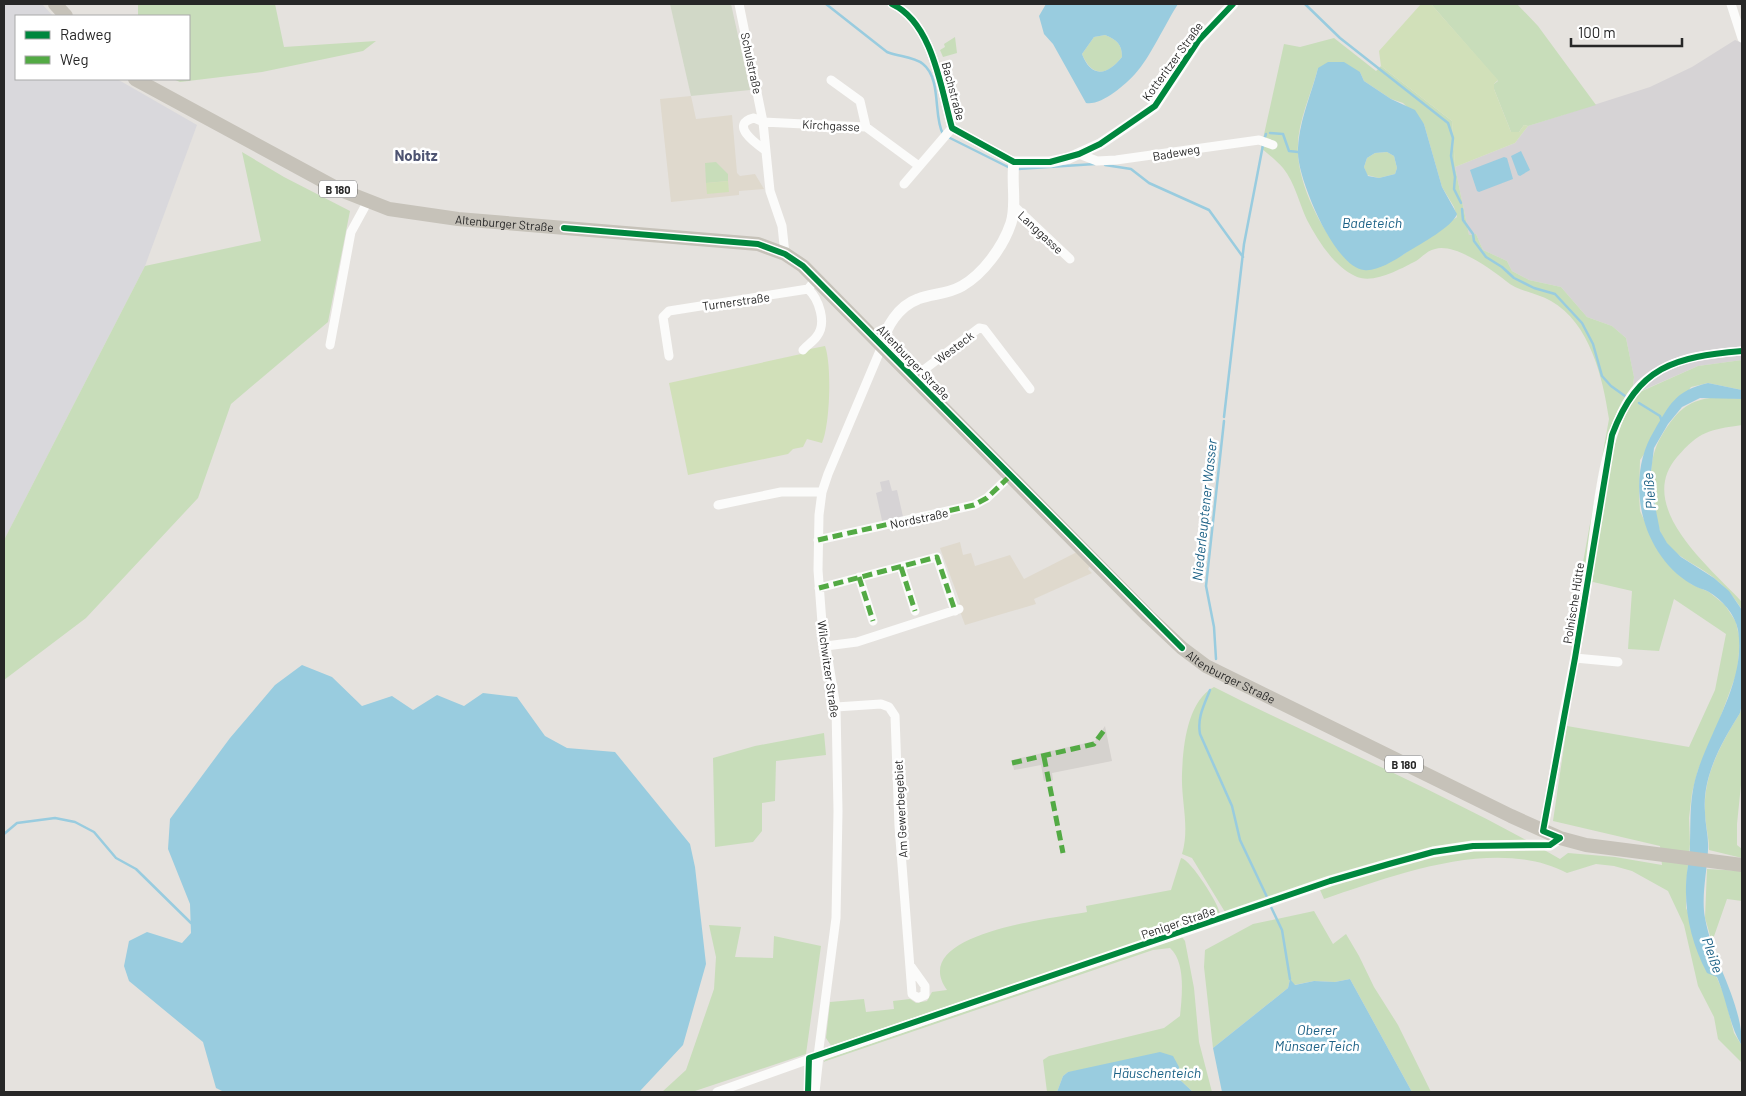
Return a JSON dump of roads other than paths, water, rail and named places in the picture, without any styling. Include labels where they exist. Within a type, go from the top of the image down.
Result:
[{"type":"main road","points":[[56,4],[65,15]]},
{"type":"main road","name":"Altenburger Straße","points":[[137,80],[338,189],[401,212],[458,219],[758,244],[785,254],[803,266],[812,284],[882,346],[1148,616],[1182,648],[1206,666],[1560,838],[1596,847],[1737,865]]},
{"type":"street","name":"Schulstraße","points":[[739,4],[763,122],[770,190],[782,226],[785,254]]},
{"type":"street","name":"Bachstraße","points":[[892,4],[905,12],[928,43],[936,66],[947,133],[1013,166]]},
{"type":"street","name":"Kotteritzer Straße","points":[[1013,166],[1050,162],[1079,154],[1100,144],[1154,106],[1198,41],[1233,4]]},
{"type":"street","points":[[1732,4],[1742,38]]},
{"type":"street","name":"Kirchgasse","points":[[763,122],[866,127],[860,101],[831,80]]},
{"type":"street","points":[[763,122],[754,118],[744,123],[743,130],[746,136],[765,150]]},
{"type":"street","points":[[866,127],[919,166]]},
{"type":"street","points":[[904,184],[947,133]]},
{"type":"street","name":"Badeweg","points":[[1079,154],[1097,161],[1259,140],[1274,145]]},
{"type":"street","name":"Langgasse","points":[[882,346],[888,326],[902,309],[918,299],[945,294],[963,285],[983,268],[1001,244],[1011,222],[1013,166]]},
{"type":"street","points":[[330,345],[351,232],[368,201]]},
{"type":"street","name":"Langgasse","points":[[1013,205],[1070,259]]},
{"type":"street","points":[[803,350],[817,336],[822,326],[821,314],[812,284]]},
{"type":"street","name":"Turnerstraße","points":[[669,356],[664,323],[665,314],[812,284]]},
{"type":"street","name":"Westeck","points":[[913,378],[979,328],[984,329],[1030,389]]},
{"type":"street","name":"Wilchwitzer Straße","points":[[818,1056],[836,918],[838,811],[836,707],[819,588],[818,540],[822,492],[882,346]]},
{"type":"street","name":"Polnische Hütte","points":[[1543,830],[1575,658],[1612,435],[1620,412],[1640,385],[1674,362],[1696,355],[1742,351]]},
{"type":"street","name":"Nordstraße","points":[[818,540],[974,505],[987,498],[1010,476]]},
{"type":"street","points":[[718,505],[780,492],[822,492]]},
{"type":"street","points":[[819,588],[937,558],[957,610],[857,642],[826,646]]},
{"type":"street","points":[[901,567],[915,611]]},
{"type":"street","points":[[859,577],[873,621]]},
{"type":"street","name":"Polnische Hütte","points":[[1575,658],[1618,662]]},
{"type":"street","name":"Am Gewerbegebiet","points":[[836,707],[881,704],[889,708],[895,716],[899,826],[910,965]]},
{"type":"street","name":"Peniger Straße","points":[[717,1092],[1330,881],[1433,852],[1473,846],[1550,844],[1560,838]]},
{"type":"street","points":[[814,1092],[818,1056]]},
{"type":"water","points":[[1046,4],[1178,4],[1152,50],[1135,74],[1112,94],[1092,103],[1086,103],[1053,44],[1044,34],[1039,16]],"holes":[[[1105,35],[1116,41],[1120,46],[1122,57],[1111,68],[1100,72],[1095,71],[1086,62],[1082,54],[1094,37]]]},
{"type":"water","name":"Badeteich","points":[[1328,62],[1344,62],[1360,72],[1364,81],[1391,99],[1415,110],[1424,124],[1442,187],[1457,214],[1449,224],[1436,234],[1394,261],[1375,269],[1364,270],[1353,265],[1341,254],[1320,220],[1304,182],[1298,153],[1300,131],[1318,68]],"holes":[[[1387,152],[1394,156],[1397,168],[1395,174],[1379,178],[1368,176],[1364,167],[1367,158],[1375,153]]]},
{"type":"water","points":[[1521,151],[1530,170],[1520,176],[1511,156]]},
{"type":"water","points":[[1504,157],[1507,158],[1513,179],[1479,192],[1477,191],[1470,170]]},
{"type":"water","name":"Pleiße","points":[[1708,383],[1742,390],[1742,399],[1700,398],[1682,407],[1668,424],[1654,448],[1650,480],[1660,531],[1667,543],[1681,557],[1714,578],[1729,591],[1742,610],[1742,704],[1740,713],[1715,760],[1710,773],[1705,799],[1708,845],[1704,910],[1714,951],[1737,1013],[1741,1029],[1742,1046],[1734,1030],[1717,977],[1707,973],[1698,953],[1691,931],[1686,897],[1693,789],[1704,753],[1733,684],[1739,648],[1738,630],[1731,613],[1719,599],[1691,584],[1674,571],[1660,554],[1649,535],[1642,515],[1639,493],[1640,471],[1645,450],[1669,406],[1688,390]]},
{"type":"water","points":[[302,665],[332,677],[362,706],[392,696],[413,710],[437,695],[464,706],[483,693],[517,697],[545,736],[567,748],[615,752],[690,844],[695,867],[706,964],[683,1045],[640,1091],[224,1092],[216,1088],[203,1042],[129,981],[124,966],[129,941],[147,932],[182,943],[191,933],[190,904],[168,849],[170,819],[230,738],[275,685]]},
{"type":"water","name":"Oberer Münsaer Teich","points":[[1290,979],[1295,985],[1314,981],[1335,982],[1350,979],[1412,1092],[1222,1092],[1213,1048],[1288,988]]},
{"type":"water","name":"Häuschenteich","points":[[1160,1052],[1173,1056],[1179,1067],[1179,1079],[1193,1092],[1057,1092],[1063,1076],[1068,1072]]},
{"type":"waterway","name":"Niederleuptener Wasser","points":[[826,4],[887,52],[915,59],[923,64],[933,79],[938,118],[943,134]]},
{"type":"waterway","points":[[1305,4],[1340,38],[1448,123],[1453,138],[1451,156],[1455,177],[1454,189],[1461,203]]},
{"type":"waterway","points":[[1270,133],[1283,134],[1289,151],[1298,152]]},
{"type":"waterway","name":"Niederleuptener Wasser","points":[[948,137],[1010,168]]},
{"type":"waterway","name":"Niederleuptener Wasser","points":[[1224,417],[1244,244],[1263,145]]},
{"type":"waterway","name":"Niederleuptener Wasser","points":[[1018,169],[1095,164]]},
{"type":"waterway","name":"Niederleuptener Wasser","points":[[1105,165],[1131,169],[1149,183],[1209,210],[1243,257]]},
{"type":"waterway","points":[[1462,209],[1463,220],[1473,234],[1474,241],[1486,257],[1502,267],[1514,278],[1534,288],[1555,294],[1582,323],[1593,344],[1602,376],[1611,386],[1625,396]]},
{"type":"waterway","points":[[1639,403],[1660,416],[1662,422]]},
{"type":"waterway","name":"Niederleuptener Wasser","points":[[1216,659],[1214,627],[1206,586],[1224,421]]},
{"type":"waterway","name":"Niederleuptener Wasser","points":[[1210,690],[1200,717],[1200,734],[1232,806],[1240,840],[1267,897]]},
{"type":"waterway","points":[[4,834],[17,823],[55,818],[75,822],[94,832],[116,858],[136,869],[191,923]]},
{"type":"waterway","name":"Niederleuptener Wasser","points":[[1271,907],[1282,930],[1290,979]]},
{"type":"district","name":"Nobitz","points":[[416,155]]}]
